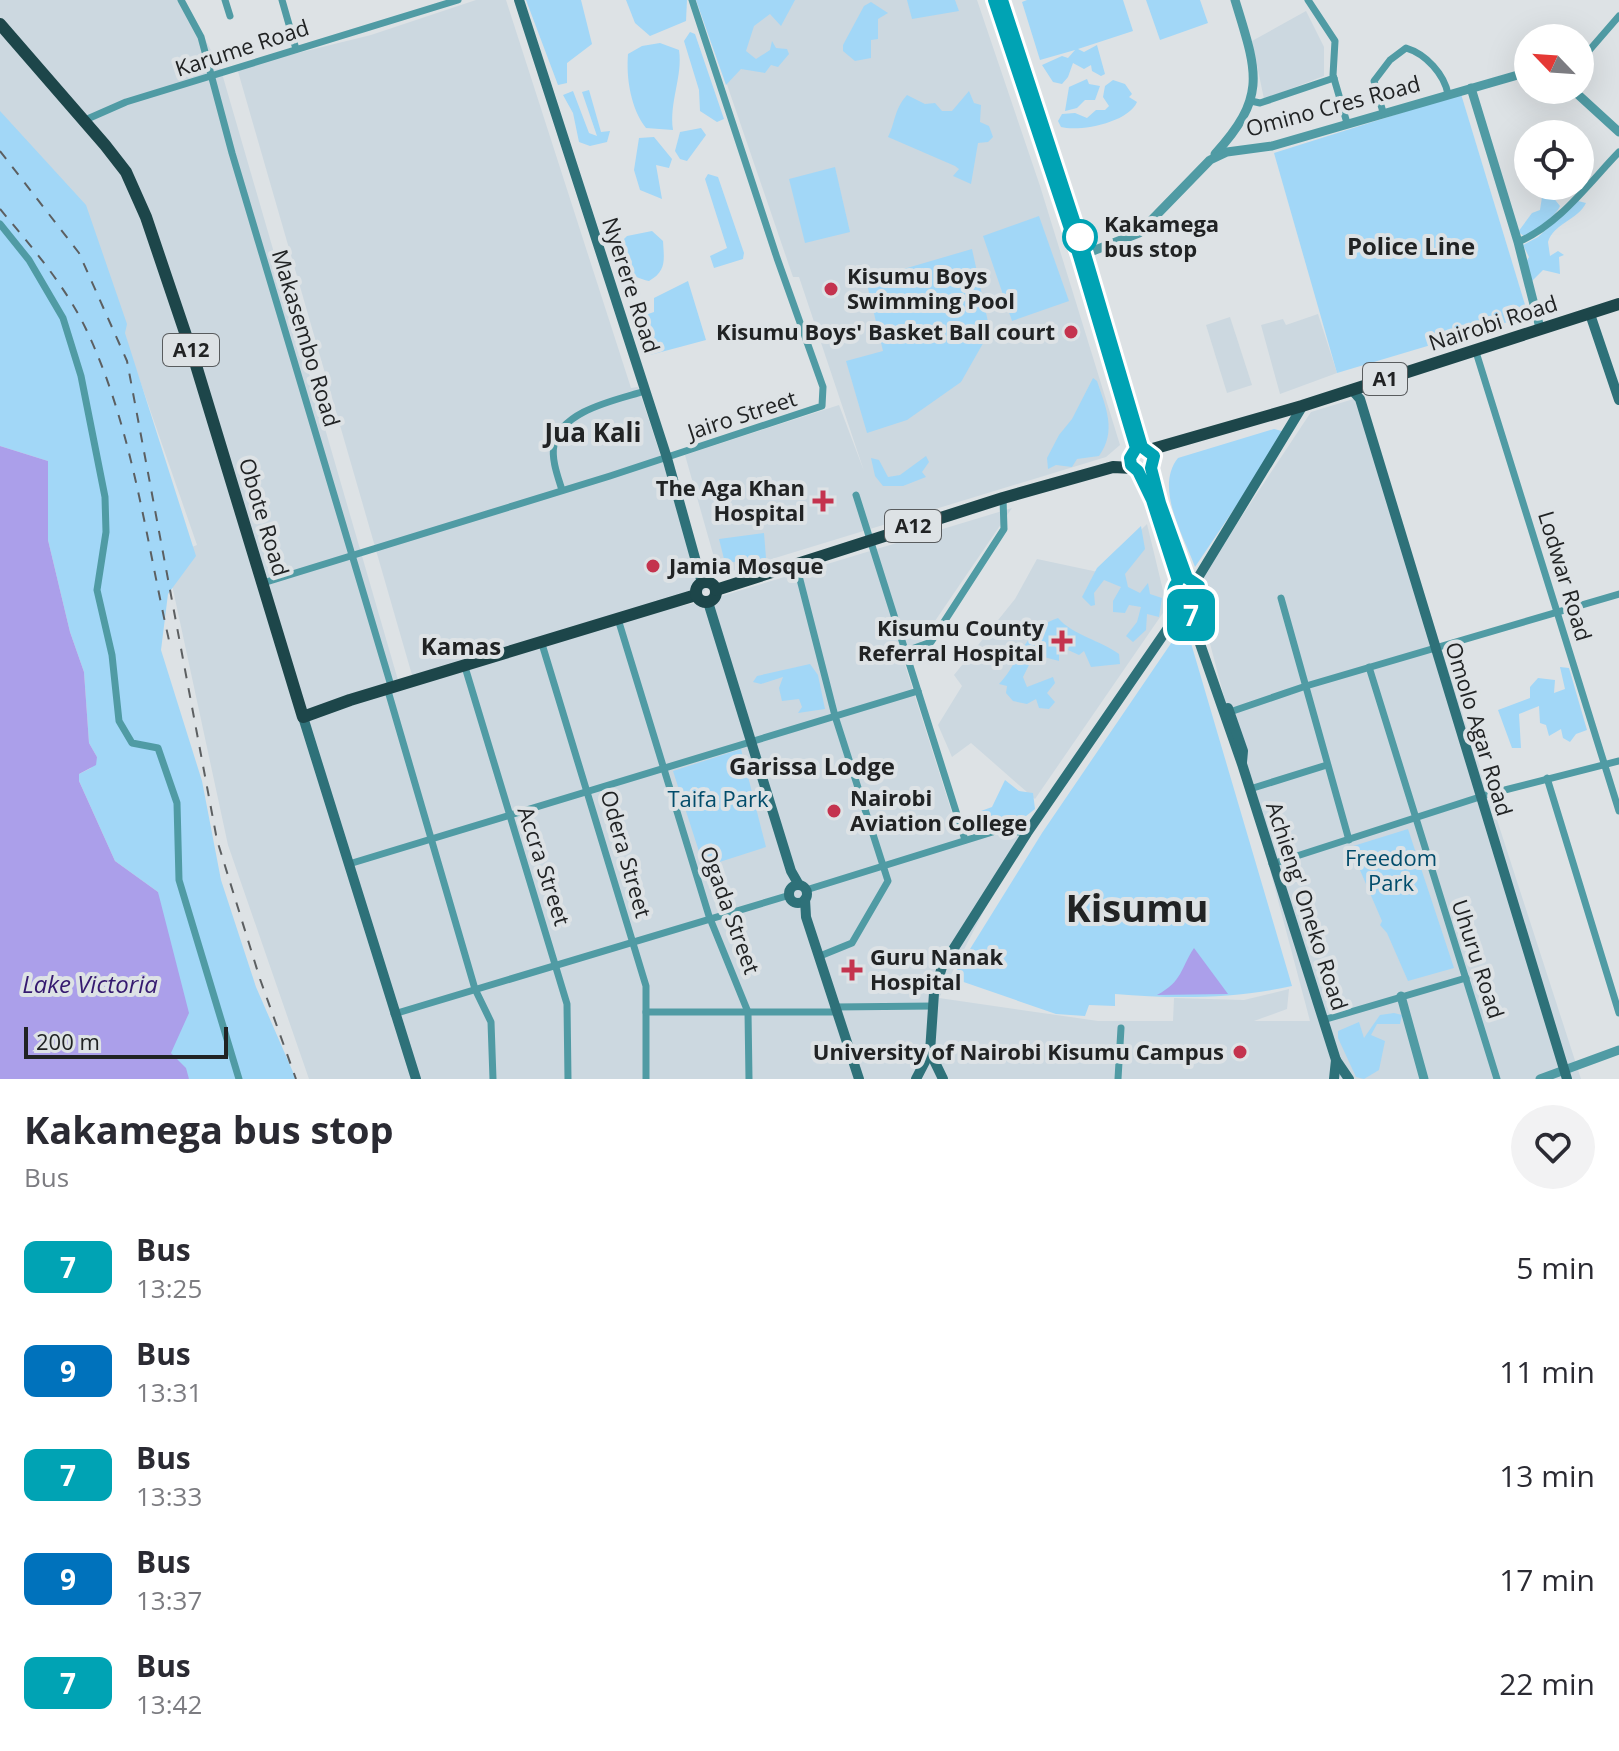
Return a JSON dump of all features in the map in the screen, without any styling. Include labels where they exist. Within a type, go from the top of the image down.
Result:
[{"type":"highway","points":[[994,0],[1082,255]]},
{"type":"highway","points":[[1002,0],[1142,459]]},
{"type":"highway","name":"Obote Road","points":[[0,24],[85,120],[126,172],[146,217],[195,362],[303,717]]},
{"type":"highway","name":"Nairobi Road","points":[[1142,459],[1540,328],[1619,306]]},
{"type":"highway","name":"Nairobi Road","points":[[1142,459],[1619,306]]},
{"type":"highway","name":"A12","points":[[716,590],[1003,498],[1142,459]]},
{"type":"highway","points":[[303,717],[696,595],[702,583],[712,584],[716,590],[708,602],[696,595]]},
{"type":"main road","name":"Nyerere Road","points":[[519,0],[667,458],[702,583]]},
{"type":"main road","points":[[1591,317],[1619,400]]},
{"type":"main road","name":"Omolo Agar Road","points":[[1353,391],[1360,399],[1566,1075]]},
{"type":"main road","points":[[1189,612],[1173,594],[1187,580],[1302,407]]},
{"type":"main road","points":[[916,1079],[930,1052],[934,1006],[942,967],[1027,833],[1201,597],[1187,580],[1152,500],[1142,459]]},
{"type":"main road","points":[[708,602],[835,1010],[862,1079]]},
{"type":"main road","name":"Achieng' Oneko Road","points":[[1189,612],[1226,713],[1336,1060],[1349,1079]]},
{"type":"main road","name":"Obote Road","points":[[303,717],[413,1078]]},
{"type":"main road","points":[[930,1052],[943,1079]]},
{"type":"main road","name":"Achieng' Oneko Road","points":[[1334,1079],[1336,1060]]},
{"type":"street","name":"Makasembo Road","points":[[181,0],[201,37],[475,989],[491,1022],[493,1079]]},
{"type":"street","points":[[225,0],[230,16]]},
{"type":"street","points":[[282,0],[296,49]]},
{"type":"street","name":"Karume Road","points":[[85,120],[126,102],[458,0]]},
{"type":"street","name":"Jairo Street","points":[[263,583],[817,410],[825,395],[692,0]]},
{"type":"street","points":[[1210,160],[1244,121],[1251,101],[1252,64],[1235,0]]},
{"type":"street","points":[[1308,0],[1335,41],[1334,78],[1347,123]]},
{"type":"street","points":[[1594,45],[1619,16]]},
{"type":"street","points":[[1383,112],[1374,81],[1390,60],[1406,48],[1425,59],[1441,76],[1448,94]]},
{"type":"street","name":"Omino Cres Road","points":[[1082,255],[1139,233],[1210,160],[1227,152],[1272,146],[1514,76]]},
{"type":"street","points":[[1251,101],[1260,103],[1334,78]]},
{"type":"street","points":[[1471,88],[1518,242],[1540,328]]},
{"type":"street","points":[[1588,104],[1619,132]]},
{"type":"street","points":[[1518,242],[1533,236],[1556,217],[1619,152]]},
{"type":"street","points":[[0,224],[23,252],[63,318],[81,376],[104,481],[106,532],[97,590],[112,655],[119,721],[132,743],[158,748],[174,790],[179,817],[179,880],[239,1079]]},
{"type":"street","name":"Lodwar Road","points":[[1476,352],[1619,811]]},
{"type":"street","points":[[562,490],[554,454],[558,435],[590,409],[645,391]]},
{"type":"street","points":[[856,495],[965,840]]},
{"type":"street","points":[[906,651],[931,642],[1004,529],[1003,498]]},
{"type":"street","points":[[796,564],[835,716],[888,881],[852,943],[820,956]]},
{"type":"street","points":[[1226,713],[1434,647],[1619,594]]},
{"type":"street","points":[[1281,598],[1349,840]]},
{"type":"street","name":"Ogada Street","points":[[618,619],[709,916],[748,1012],[749,1079]]},
{"type":"street","name":"Odera Street","points":[[542,644],[646,986],[646,1079]]},
{"type":"street","name":"Accra Street","points":[[465,667],[557,965],[569,1020],[568,1079]]},
{"type":"street","name":"Uhuru Road","points":[[1369,667],[1497,1079]]},
{"type":"street","points":[[349,864],[918,691]]},
{"type":"street","points":[[1272,864],[1479,797],[1619,761]]},
{"type":"street","points":[[1250,789],[1327,765]]},
{"type":"street","points":[[1547,778],[1619,1013]]},
{"type":"street","points":[[394,1014],[999,830],[1027,833]]},
{"type":"street","points":[[1323,1020],[1466,978]]},
{"type":"street","points":[[1401,996],[1424,1079]]},
{"type":"street","points":[[646,1012],[934,1006]]},
{"type":"street","points":[[1118,1079],[1121,1028]]},
{"type":"street","points":[[1540,1079],[1566,1075],[1619,1050]]},
{"type":"shaded area","points":[[0,0],[185,0],[221,70],[400,687],[414,682],[237,68],[371,35],[476,0],[506,0],[631,388],[638,387],[705,591],[620,619],[705,601],[1012,508],[905,665],[959,835],[1023,835],[939,998],[1098,1021],[1173,1021],[1174,998],[1244,1000],[1289,989],[1287,1009],[1254,1021],[1310,1021],[1195,587],[1311,412],[1360,397],[1581,1079],[309,1079],[228,845],[166,557],[197,545],[79,205],[0,152]]},
{"type":"shaded area","points":[[698,0],[977,0],[1040,186],[1120,445],[1106,457],[719,575],[685,455],[839,405],[864,471],[799,277],[793,277]]},
{"type":"shaded area","points":[[1306,11],[1324,47],[1324,76],[1264,99],[1252,41]]},
{"type":"shaded area","points":[[1318,314],[1337,373],[1280,394],[1261,325],[1283,319],[1286,325]]},
{"type":"shaded area","points":[[1230,317],[1252,385],[1227,393],[1206,325]]},
{"type":"shaded area","name":"Kisumu County Referral Hospital","points":[[1147,524],[1167,607],[1035,799],[971,743],[952,757],[938,725],[962,686],[954,675],[1015,599],[1037,559],[1098,572]]},
{"type":"green space","points":[[526,0],[581,0],[592,44],[567,63],[567,83],[558,85]]},
{"type":"green space","points":[[626,0],[687,0],[686,21],[650,36],[635,23]]},
{"type":"green space","points":[[696,0],[795,0],[781,26],[770,14],[754,26],[746,51],[756,59],[770,50],[772,41],[776,48],[787,49],[789,54],[778,67],[771,65],[765,73],[741,69],[726,85]]},
{"type":"green space","points":[[907,0],[955,0],[959,11],[912,19]]},
{"type":"green space","points":[[1123,0],[1133,31],[1078,49],[1084,52],[1097,45],[1105,74],[1101,76],[1092,71],[1091,65],[1084,69],[1073,63],[1062,84],[1053,82],[1042,65],[1062,56],[1068,58],[1075,50],[1040,60],[1022,2]]},
{"type":"green space","points":[[1146,0],[1200,0],[1208,23],[1160,40]]},
{"type":"green space","points":[[871,2],[888,13],[878,19],[878,39],[871,40],[871,58],[855,61],[843,51],[843,45],[864,6]]},
{"type":"green space","points":[[690,32],[695,34],[724,119],[717,122],[700,111],[699,90],[684,41]]},
{"type":"green space","points":[[660,43],[679,50],[673,130],[646,128],[633,103],[629,83],[628,54],[642,46]]},
{"type":"green space","points":[[1087,79],[1089,84],[1100,86],[1095,100],[1085,100],[1077,108],[1065,111],[1069,87]]},
{"type":"green space","points":[[1113,80],[1125,84],[1132,94],[1129,97],[1137,102],[1132,109],[1102,124],[1061,127],[1058,121],[1062,114],[1075,113],[1087,118],[1096,110],[1105,110],[1109,106],[1103,97],[1105,86]]},
{"type":"green space","points":[[589,90],[601,132],[610,131],[607,142],[590,146],[579,142],[573,113],[563,95],[573,91],[589,133],[597,136],[582,92]]},
{"type":"green space","points":[[969,91],[974,103],[981,105],[980,122],[989,126],[993,137],[988,142],[978,143],[971,184],[953,176],[959,169],[955,166],[888,137],[907,95],[925,104],[935,103],[942,111],[952,111]]},
{"type":"green space","points":[[1461,94],[1526,308],[1518,319],[1337,373],[1274,153]]},
{"type":"green space","points":[[0,111],[86,205],[127,324],[125,333],[196,556],[168,594],[161,650],[202,781],[221,880],[256,987],[296,1079],[189,1079],[171,1053],[158,892],[115,861],[79,781],[79,774],[91,768],[97,757],[89,743],[84,672],[70,632],[48,540],[48,461],[0,446]]},
{"type":"green space","points":[[701,128],[706,135],[687,161],[680,159],[675,151],[680,132]]},
{"type":"green space","points":[[654,137],[672,159],[669,168],[656,165],[662,199],[640,190],[634,170],[639,138]]},
{"type":"green space","points":[[835,167],[850,232],[805,243],[789,179]]},
{"type":"green space","points":[[708,174],[718,177],[744,253],[743,259],[714,268],[710,256],[727,248],[705,179]]},
{"type":"green space","points":[[1542,200],[1555,200],[1560,206],[1534,231],[1524,236],[1518,232],[1532,213],[1540,210]]},
{"type":"green space","points":[[1578,201],[1586,203],[1578,214],[1555,230],[1548,242],[1550,256],[1558,251],[1564,255],[1559,257],[1560,274],[1543,270],[1532,281],[1526,262],[1529,257],[1523,245],[1538,237]]},
{"type":"green space","points":[[1039,216],[1069,301],[1012,321],[983,236]]},
{"type":"green space","points":[[652,231],[663,241],[664,259],[662,269],[649,281],[626,269],[619,244],[627,236]]},
{"type":"green space","points":[[972,249],[990,331],[961,382],[907,420],[867,433],[846,361],[883,351],[866,280]]},
{"type":"green space","points":[[688,281],[706,340],[650,355],[649,337],[639,317],[654,312],[654,298]]},
{"type":"green space","points":[[1093,378],[1097,381],[1108,419],[1108,438],[1104,447],[1099,456],[1077,459],[1072,467],[1056,465],[1048,469],[1047,458]]},
{"type":"green space","points":[[1274,429],[1286,432],[1195,567],[1173,512],[1169,483],[1171,470],[1178,458]]},
{"type":"green space","points":[[926,456],[929,462],[922,472],[926,477],[903,486],[883,486],[875,476],[871,458],[879,460],[888,477],[900,475]]},
{"type":"green space","points":[[1141,526],[1145,549],[1125,574],[1128,587],[1140,593],[1148,583],[1150,594],[1162,598],[1159,617],[1147,614],[1146,630],[1133,642],[1126,636],[1137,622],[1141,607],[1129,605],[1125,613],[1113,612],[1113,601],[1121,587],[1104,580],[1094,593],[1095,605],[1091,606],[1082,597],[1097,568]]},
{"type":"green space","points":[[764,533],[766,558],[725,563],[719,539]]},
{"type":"green space","points":[[1058,618],[1119,654],[1120,664],[1091,667],[1084,651],[1079,655],[1068,650],[1071,642],[1058,635],[1052,642],[1059,652],[1059,661],[1044,657],[1029,665],[1023,677],[1027,687],[1053,677],[1055,683],[1047,693],[1055,702],[1049,709],[1039,708],[1036,699],[1027,704],[1013,701],[1006,693],[1007,686],[999,684],[1037,630]]},
{"type":"green space","points":[[1178,633],[1188,633],[1292,986],[1204,997],[1115,994],[1115,1006],[1089,1005],[1085,1016],[1056,1014],[952,978],[1042,833]]},
{"type":"green space","points":[[810,664],[818,675],[825,709],[798,713],[802,707],[799,699],[782,701],[779,688],[783,677],[761,684],[753,682],[757,676]]},
{"type":"green space","points":[[1560,667],[1569,668],[1587,730],[1576,734],[1570,742],[1563,738],[1561,729],[1549,736],[1546,725],[1540,723],[1539,706],[1519,714],[1521,748],[1512,748],[1498,710],[1530,698],[1530,687],[1538,678],[1555,680],[1554,693],[1565,689]]},
{"type":"green space","name":"Taifa Park","points":[[741,749],[766,847],[704,867],[673,771]]},
{"type":"green space","points":[[1005,780],[1019,791],[1033,793],[1035,809],[1021,820],[975,823],[981,811],[992,807]]},
{"type":"green space","name":"Freedom Park","points":[[1408,829],[1454,968],[1408,981],[1387,933],[1380,925],[1382,921],[1350,847]]},
{"type":"green space","points":[[1380,1015],[1402,1015],[1400,1024],[1377,1024],[1371,1035],[1385,1041],[1379,1070],[1364,1079],[1356,1077],[1338,1038],[1338,1031],[1359,1022],[1364,1038]]},
{"type":"water","name":"Lake Victoria","points":[[0,446],[48,461],[48,540],[70,632],[84,672],[89,743],[97,757],[96,765],[79,774],[79,781],[115,861],[158,892],[189,1013],[171,1053],[186,1068],[189,1079],[0,1079]]},
{"type":"water","points":[[1194,948],[1228,994],[1157,995],[1176,980]]},
{"type":"railway","points":[[0,151],[79,253],[127,361],[217,840],[260,979],[296,1079]]},
{"type":"railway","points":[[0,209],[67,295],[101,365],[127,444],[171,649]]},
{"type":"bus line","name":"7","points":[[994,0],[1079,256],[1136,448],[1131,454],[1131,465],[1147,487],[1178,581],[1173,589],[1174,604],[1179,612],[1190,615],[1201,604],[1199,586],[1196,581],[1187,578],[1160,503],[1151,468],[1154,456],[1142,447],[1075,222],[1002,0]]},
{"type":"place","name":"Kakamega bus stop","points":[[1080,237]]},
{"type":"place","name":"Kisumu Boys Swimming Pool","points":[[831,289]]},
{"type":"place","name":"Kisumu Boys' Basket Ball court","points":[[1071,332]]},
{"type":"place","name":"The Aga Khan Hospital","points":[[823,501]]},
{"type":"place","name":"Jamia Mosque","points":[[653,566]]},
{"type":"place","name":"Kisumu County Referral Hospital","points":[[1062,641]]},
{"type":"place","name":"Nairobi Aviation College","points":[[834,811]]},
{"type":"place","name":"Guru Nanak Hospital","points":[[852,970]]},
{"type":"place","name":"University of Nairobi Kisumu Campus","points":[[1240,1052]]},
{"type":"district","name":"Police Line","points":[[1411,247]]},
{"type":"district","name":"Jua Kali","points":[[593,433]]},
{"type":"district","name":"Kamas","points":[[461,647]]},
{"type":"district","name":"Garissa Lodge","points":[[812,767]]},
{"type":"district","name":"Kisumu","points":[[1137,909]]}]
